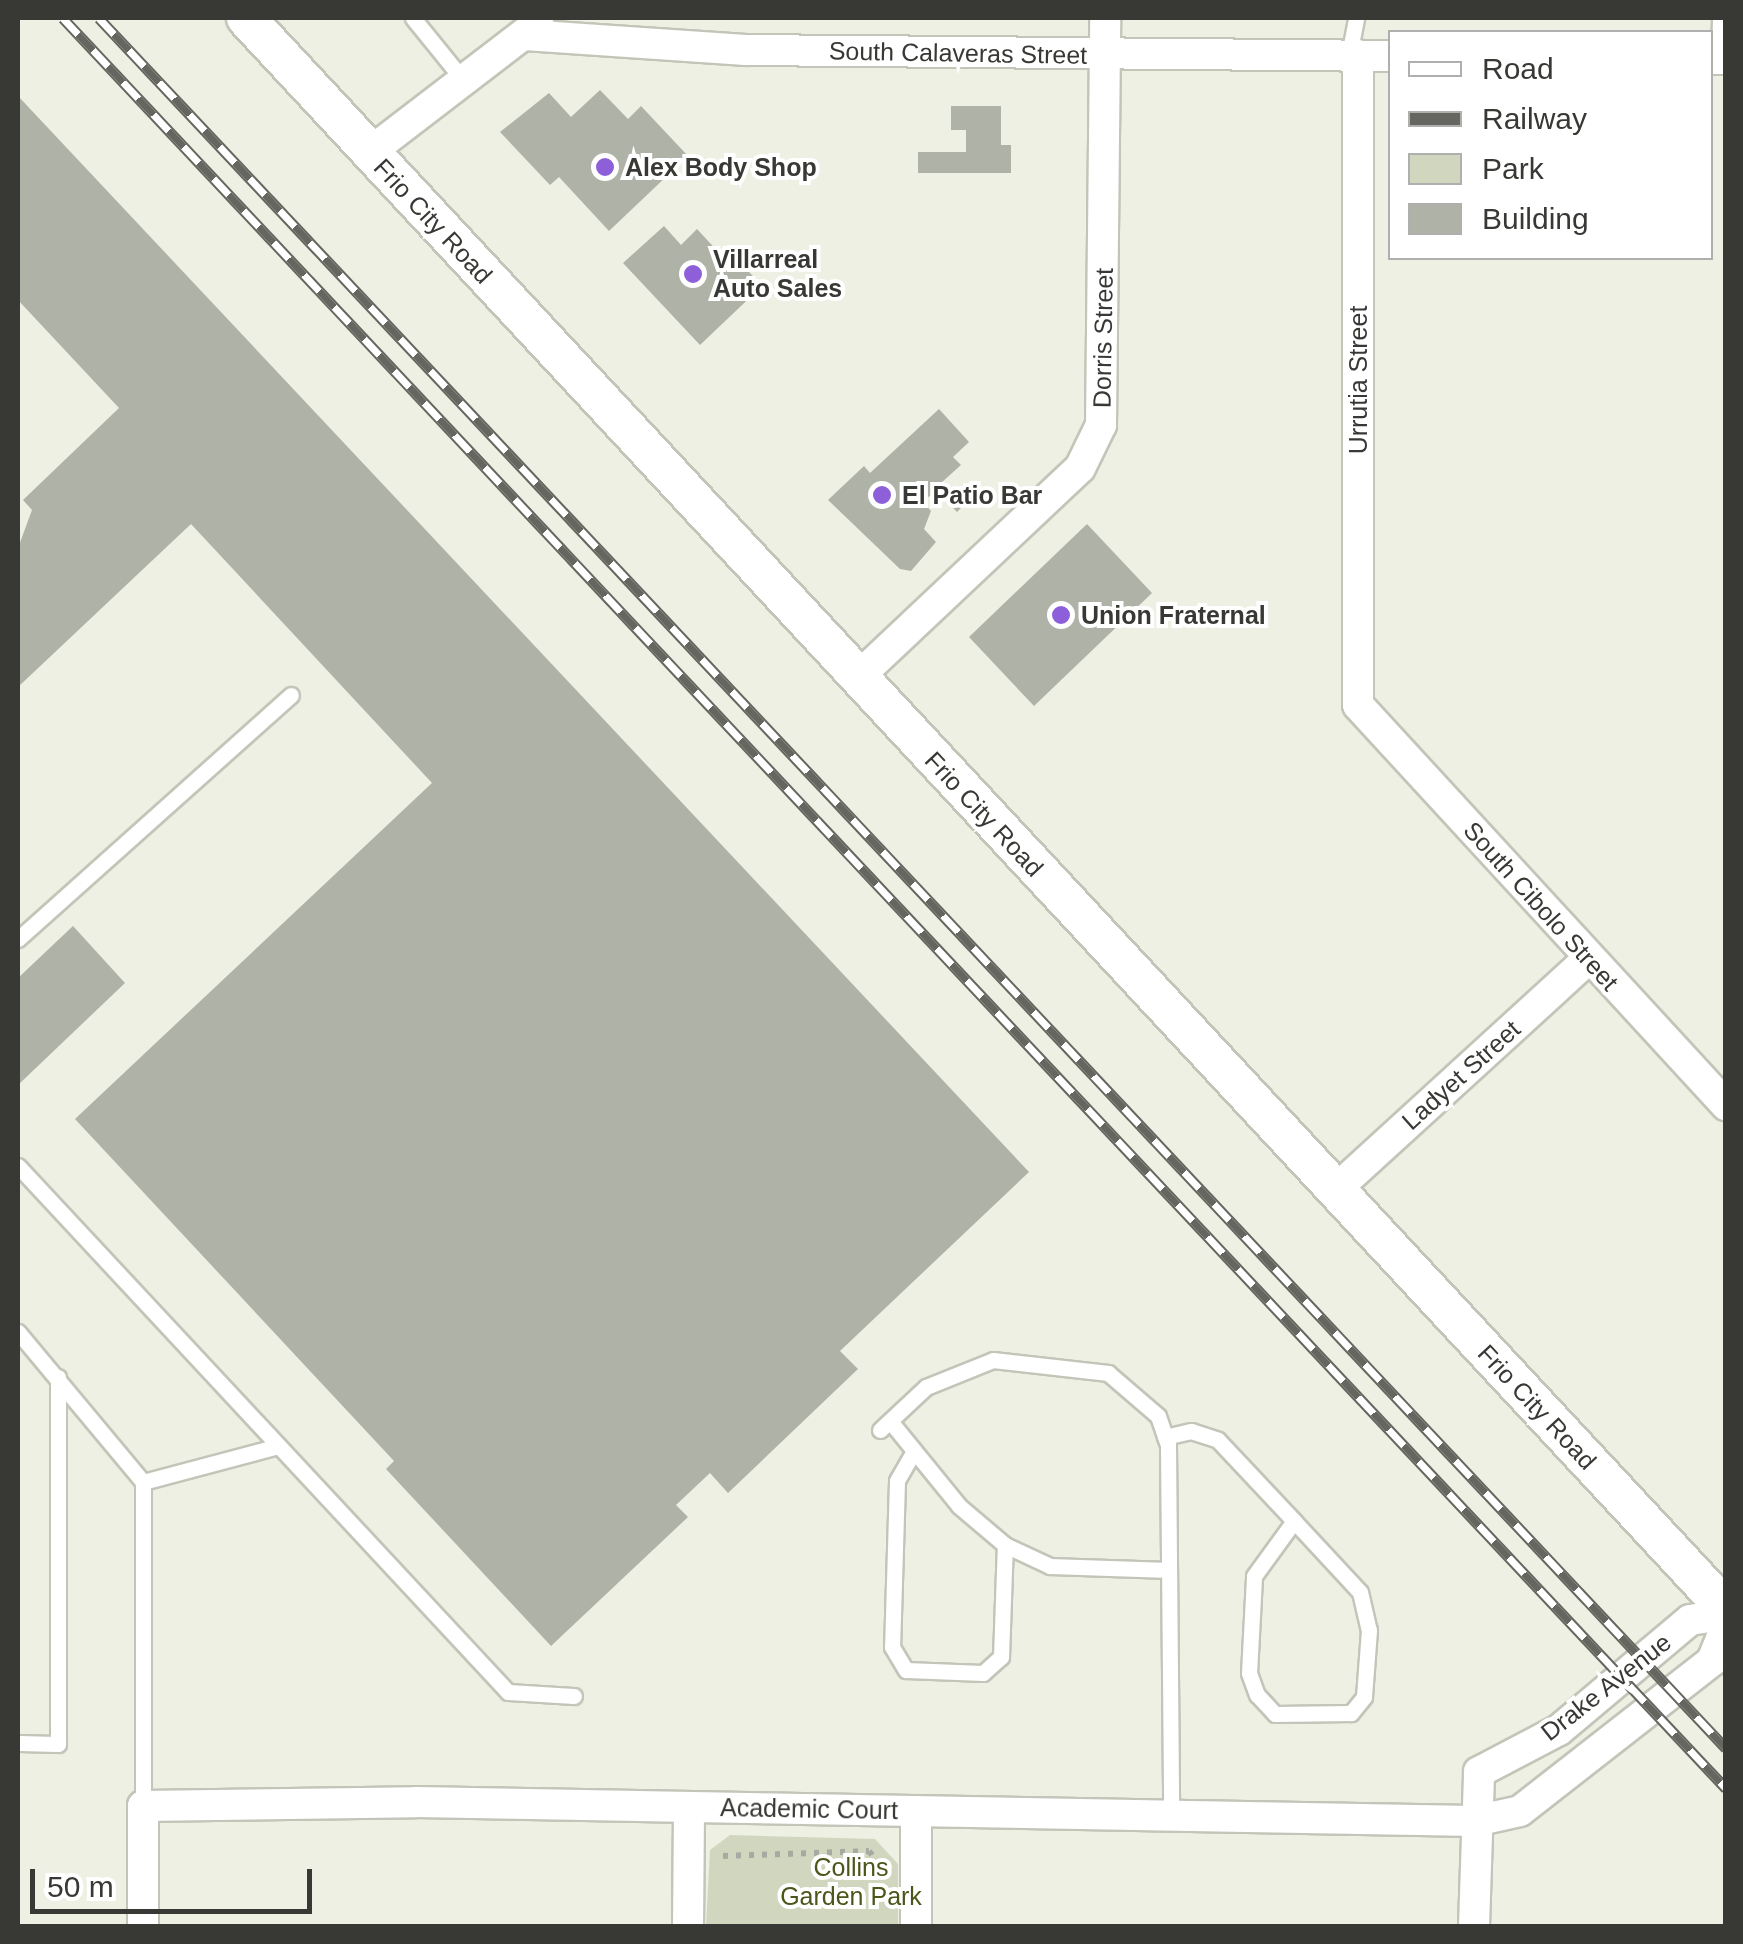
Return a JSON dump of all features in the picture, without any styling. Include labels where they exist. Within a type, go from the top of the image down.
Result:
[{"type":"street","name":"Frio City Road","points":[[246,18],[1726,1612]]},
{"type":"street","name":"Dorris Street","points":[[858,678],[1080,468],[1101,425],[1105,18]]},
{"type":"street","points":[[370,152],[534,26]]},
{"type":"street","name":"South Calaveras Street","points":[[534,26],[746,50],[1388,56]]},
{"type":"street","name":"Urrutia Street","points":[[1354,55],[1358,705]]},
{"type":"street","name":"South Cibolo Street","points":[[1358,705],[1726,1105]]},
{"type":"street","name":"Ladyet Street","points":[[1334,1191],[1588,959]]},
{"type":"street","name":"Drake Avenue","points":[[1474,1926],[1479,1772],[1560,1730],[1690,1620],[1726,1612]]},
{"type":"street","name":"Drake Avenue","points":[[1475,1821],[1520,1811],[1712,1661],[1726,1626]]},
{"type":"street","points":[[143,1806],[143,1926]]},
{"type":"street","name":"Academic Court","points":[[143,1806],[689,1807],[1475,1821]]},
{"type":"street","points":[[688,1926],[689,1807]]},
{"type":"street","points":[[916,1811],[916,1926]]},
{"type":"lane","points":[[413,18],[464,82]]},
{"type":"lane","points":[[1354,55],[1356,18]]},
{"type":"lane","points":[[1718,59],[1720,18]]},
{"type":"lane","points":[[18,939],[291,695]]},
{"type":"lane","points":[[18,1166],[508,1692],[574,1696]]},
{"type":"lane","points":[[18,1332],[142,1482],[143,1806]]},
{"type":"lane","points":[[1169,1570],[1050,1566],[1005,1545],[959,1506],[914,1452],[885,1426],[926,1387],[994,1360],[1108,1373],[1141,1395],[1165,1437],[1169,1570],[1171,1816]]},
{"type":"lane","points":[[18,1742],[58,1744],[58,1377]]},
{"type":"lane","points":[[1165,1437],[1191,1430],[1218,1440],[1294,1521],[1360,1592],[1369,1630],[1364,1697],[1352,1713],[1275,1714],[1249,1673],[1254,1576],[1294,1521]]},
{"type":"lane","points":[[142,1482],[278,1446]]},
{"type":"lane","points":[[914,1452],[897,1481],[892,1647],[906,1670],[984,1673],[1001,1656],[1005,1545]]},
{"type":"path","points":[[720,1875],[720,1858],[729,1852],[868,1852],[882,1866],[882,1881]]},
{"type":"green space","name":"Collins Garden Park","points":[[730,1835],[875,1839],[898,1864],[898,1926],[706,1926],[710,1850]]},
{"type":"building","name":"Alex Body Shop","points":[[600,90],[628,119],[641,106],[688,156],[609,231],[559,177],[550,185],[500,132],[549,93],[571,117]]},
{"type":"building","points":[[18,96],[1029,1172],[840,1351],[858,1369],[728,1493],[710,1473],[676,1505],[688,1517],[551,1646],[386,1469],[394,1461],[75,1119],[432,783],[191,524],[18,687],[18,548],[32,510],[23,500],[119,408],[18,300]]},
{"type":"building","points":[[951,106],[1001,106],[1001,145],[1011,145],[1011,173],[918,173],[918,152],[966,152],[966,130],[951,130]]},
{"type":"building","name":"Villarreal Auto Sales","points":[[664,226],[681,245],[697,229],[722,256],[729,250],[762,286],[700,345],[623,263]]},
{"type":"building","name":"El Patio Bar","points":[[939,409],[969,442],[953,457],[961,465],[941,483],[962,507],[957,512],[936,490],[923,502],[931,511],[924,529],[936,542],[911,571],[900,569],[828,500],[864,466],[870,473]]},
{"type":"building","name":"Union Fraternal","points":[[1087,524],[1152,593],[1034,706],[969,637]]},
{"type":"building","points":[[73,926],[125,983],[18,1085],[18,978]]},
{"type":"railway","points":[[63,18],[1726,1788]]},
{"type":"railway","points":[[99,18],[1726,1748]]},
{"type":"place","name":"Alex Body Shop","points":[[605,167]]},
{"type":"place","name":"Villarreal Auto Sales","points":[[693,274]]},
{"type":"place","name":"El Patio Bar","points":[[882,495]]},
{"type":"place","name":"Union Fraternal","points":[[1061,615]]}]
